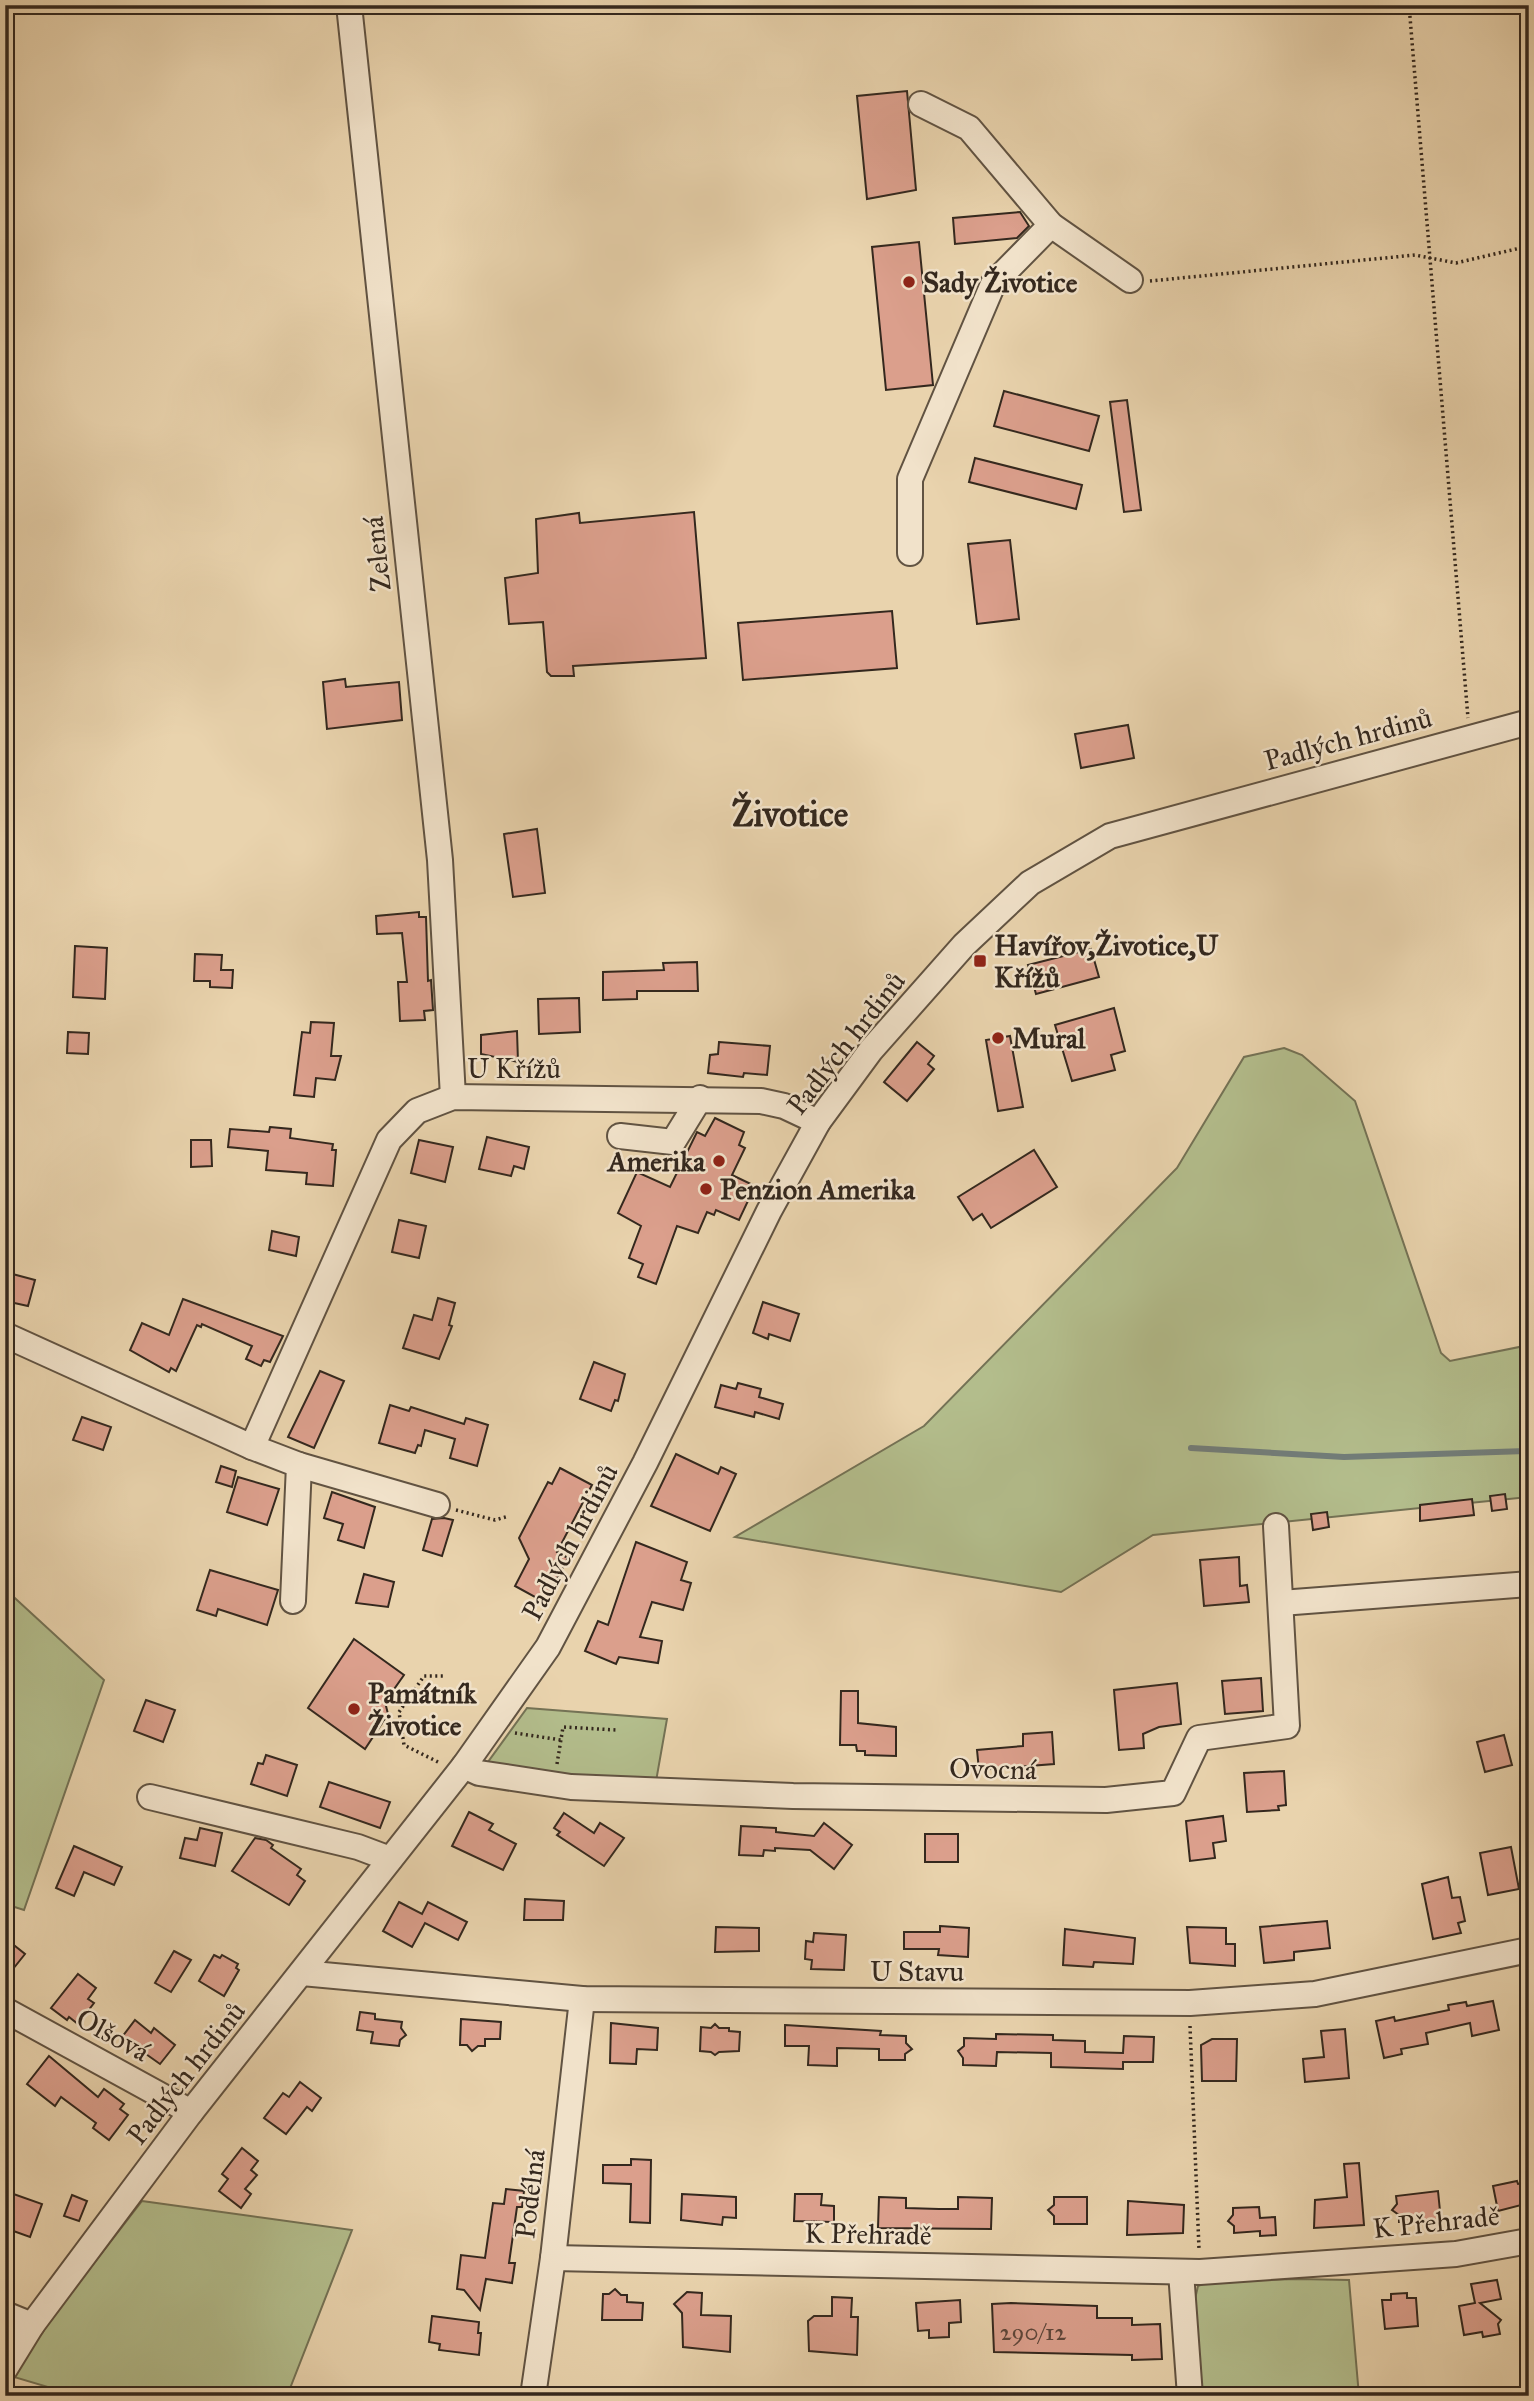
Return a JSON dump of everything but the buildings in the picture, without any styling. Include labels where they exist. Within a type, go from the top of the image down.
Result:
[{"type":"street","name":"Zelená","points":[[349,5],[440,860],[453,1097]]},
{"type":"street","points":[[921,104],[969,128],[1051,225],[1130,280]]},
{"type":"street","points":[[910,553],[910,479],[983,306],[993,284],[1051,225]]},
{"type":"street","name":"Padlých hrdinů","points":[[5,2369],[32,2325],[191,2112],[461,1770],[548,1647],[645,1463],[769,1211],[818,1122],[871,1050],[964,945],[1030,883],[1066,859],[1110,836],[1177,815],[1529,722]]},
{"type":"street","name":"U Křížů","points":[[252,1447],[389,1140],[417,1111],[453,1097],[700,1098],[761,1101],[784,1106],[818,1122]]},
{"type":"street","points":[[620,1136],[673,1142],[700,1098]]},
{"type":"street","points":[[5,1335],[252,1447],[299,1465],[437,1505]]},
{"type":"street","points":[[293,1601],[299,1465]]},
{"type":"street","name":"Ovocná","points":[[461,1770],[571,1787],[793,1796],[1106,1800],[1173,1793],[1199,1738],[1287,1726],[1276,1526]]},
{"type":"street","points":[[1281,1603],[1529,1584]]},
{"type":"street","points":[[150,1797],[358,1847],[390,1859]]},
{"type":"street","name":"U Stavu","points":[[302,1973],[582,1999],[1189,2003],[1315,1994],[1529,1950]]},
{"type":"street","name":"Podélná","points":[[533,2396],[553,2258],[582,1999]]},
{"type":"street","name":"Olšová","points":[[5,2010],[191,2112]]},
{"type":"street","name":"K Přehradě","points":[[553,2258],[1191,2272],[1456,2254],[1529,2241]]},
{"type":"street","points":[[1190,2396],[1191,2272]]},
{"type":"street","points":[[5,2314],[32,2325]]},
{"type":"path","points":[[1409,5],[1469,737]]},
{"type":"path","points":[[1130,280],[1145,281],[1428,256],[1457,263],[1529,246]]},
{"type":"path","points":[[437,1505],[495,1520],[509,1516]]},
{"type":"path","points":[[445,1676],[424,1676],[399,1712],[404,1745],[461,1770]]},
{"type":"path","points":[[557,1766],[563,1727],[616,1730]]},
{"type":"path","points":[[493,1728],[561,1740]]},
{"type":"path","points":[[1189,2003],[1191,2272]]},
{"type":"green space","points":[[1284,1048],[1302,1055],[1355,1101],[1441,1353],[1450,1361],[1529,1345],[1529,1497],[1153,1535],[1061,1592],[735,1537],[924,1426],[1177,1168],[1244,1057]]},
{"type":"green space","points":[[5,1589],[104,1680],[24,1910],[5,1904]]},
{"type":"green space","points":[[527,1708],[667,1719],[655,1787],[491,1769],[488,1762]]},
{"type":"green space","points":[[142,2201],[352,2230],[287,2396],[78,2396],[14,2377],[43,2329]]},
{"type":"green space","points":[[1349,2280],[1359,2396],[1198,2396],[1195,2299],[1198,2286],[1210,2281]]},
{"type":"waterway","points":[[1191,1448],[1344,1457],[1529,1451]]},
{"type":"place","name":"Sady Životice","points":[[909,282]]},
{"type":"place","name":"Havířov,Životice,U Křížů","points":[[980,961]]},
{"type":"place","name":"Mural","points":[[998,1038]]},
{"type":"place","name":"Amerika","points":[[719,1161]]},
{"type":"place","name":"Penzion Amerika","points":[[706,1189]]},
{"type":"place","name":"Památník Životice","points":[[354,1709]]},
{"type":"district","name":"Životice","points":[[790,814]]}]
